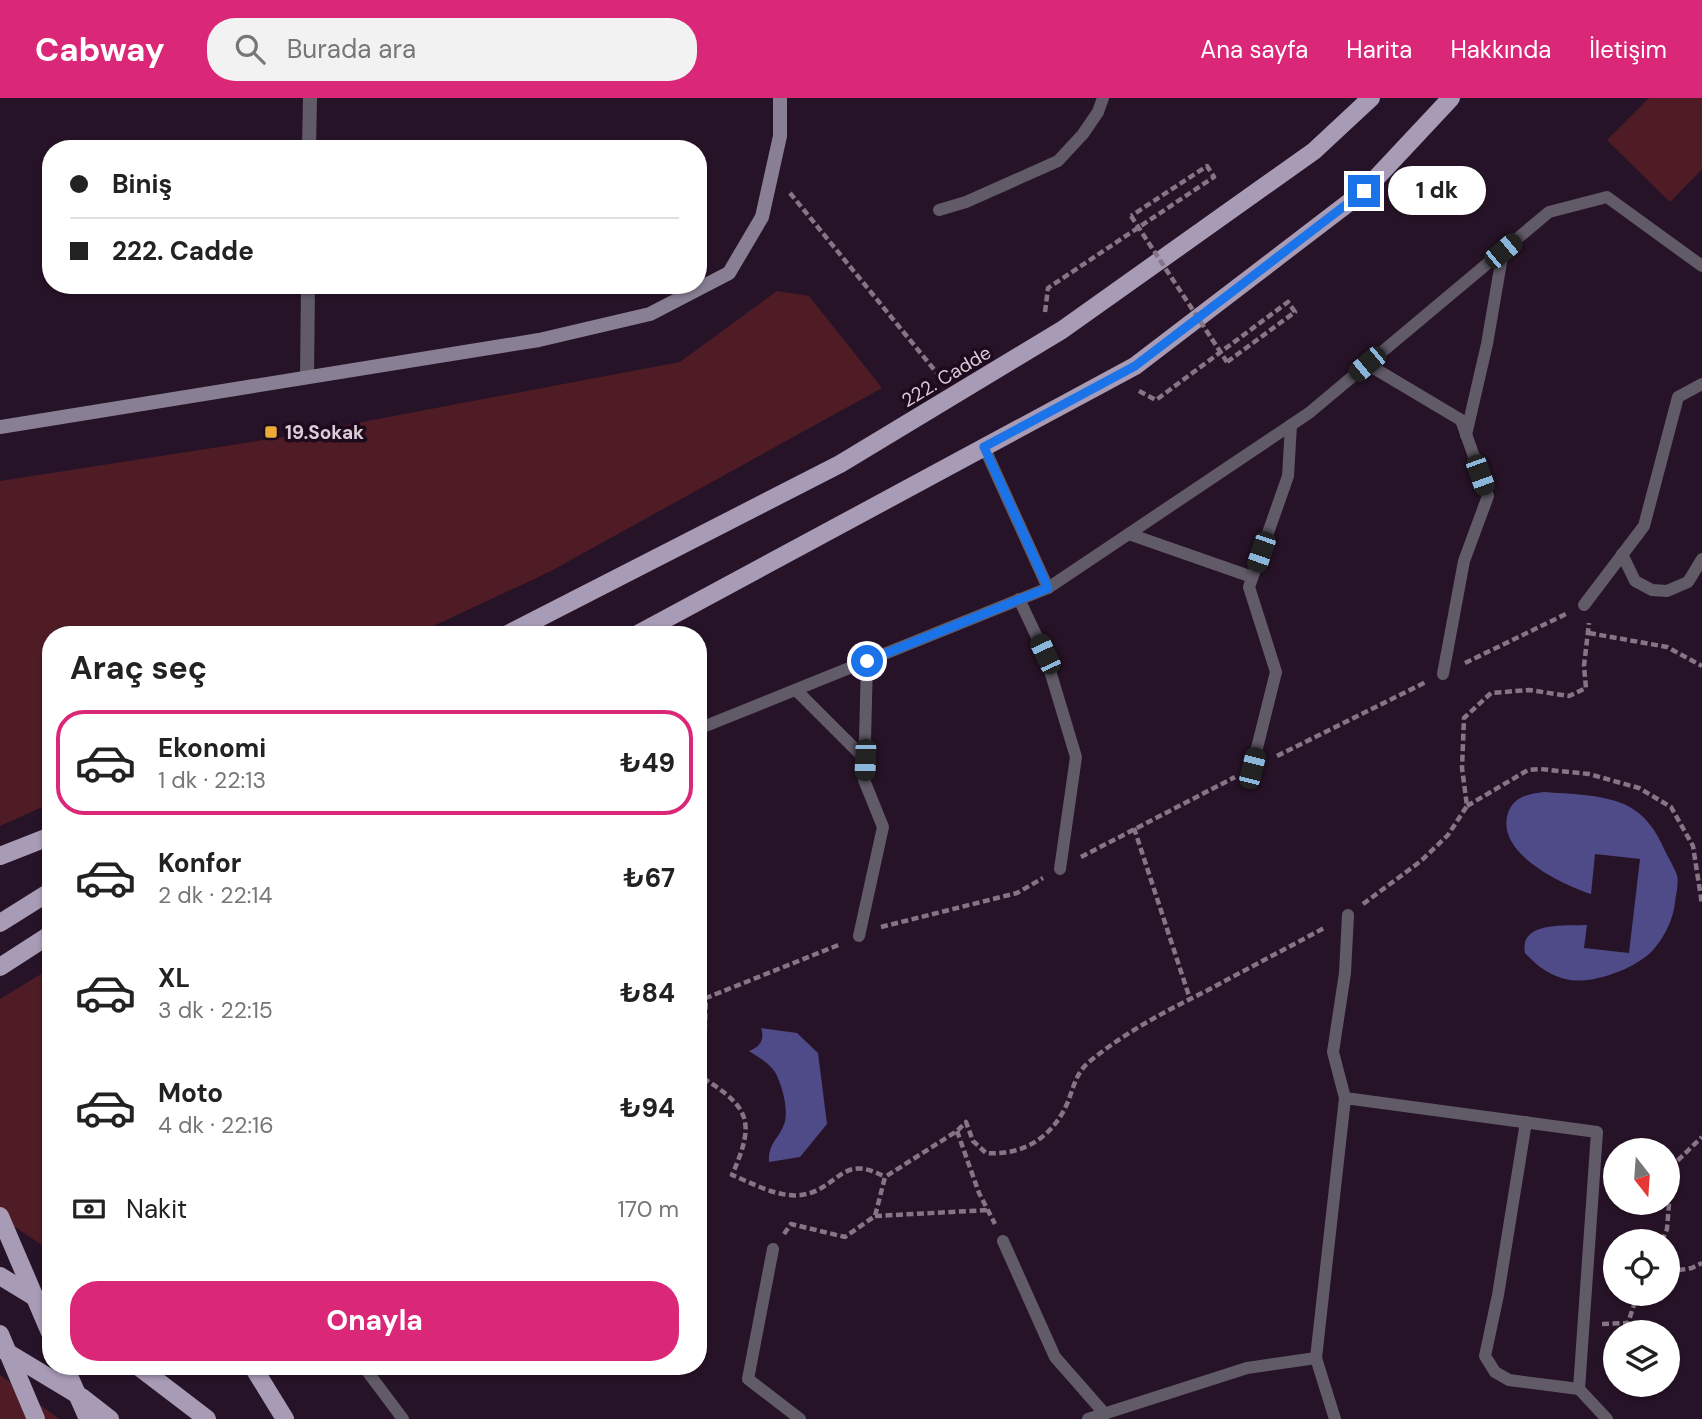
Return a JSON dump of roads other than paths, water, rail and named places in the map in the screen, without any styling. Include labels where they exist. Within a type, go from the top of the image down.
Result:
[{"type":"main road","name":"222. Cadde","points":[[524,626],[840,464],[1042,343],[1314,151],[1371,98]]},
{"type":"main road","points":[[653,626],[1135,366],[1364,191],[1451,98]]},
{"type":"main road","points":[[0,856],[42,840]]},
{"type":"main road","points":[[0,923],[42,897]]},
{"type":"main road","points":[[0,967],[42,940]]},
{"type":"main road","points":[[0,1216],[42,1314]]},
{"type":"main road","points":[[0,1276],[42,1302]]},
{"type":"main road","points":[[0,1334],[36,1419]]},
{"type":"main road","points":[[0,1348],[42,1373]]},
{"type":"main road","points":[[45,1375],[83,1398],[110,1419]]},
{"type":"main road","points":[[69,1375],[88,1419]]},
{"type":"main road","points":[[149,1375],[207,1419]]},
{"type":"main road","points":[[258,1375],[285,1419]]},
{"type":"street","points":[[309,140],[310,98]]},
{"type":"street","points":[[707,284],[729,273],[762,217],[780,136],[780,98]]},
{"type":"street","points":[[307,377],[308,294]]},
{"type":"street","points":[[0,427],[539,340],[650,314],[689,294]]},
{"type":"lane","points":[[939,210],[966,202],[1058,161],[1083,134],[1098,112],[1103,98]]},
{"type":"lane","points":[[707,725],[1048,588],[1309,413],[1549,212],[1607,197],[1702,266]]},
{"type":"lane","points":[[1466,435],[1487,344],[1503,251]]},
{"type":"lane","points":[[1367,364],[1461,421],[1488,495],[1464,561],[1443,674]]},
{"type":"lane","points":[[1587,601],[1644,526],[1678,397],[1702,384]]},
{"type":"lane","points":[[1252,768],[1276,671],[1249,587],[1288,476],[1291,425]]},
{"type":"lane","points":[[984,447],[1048,588]]},
{"type":"lane","points":[[1129,534],[1252,577]]},
{"type":"lane","points":[[1622,554],[1635,580],[1652,590],[1667,590],[1688,582],[1702,559]]},
{"type":"lane","points":[[1019,599],[1045,654],[1076,758],[1060,869]]},
{"type":"lane","points":[[859,936],[883,827],[864,780],[867,661]]},
{"type":"lane","points":[[796,690],[865,760]]},
{"type":"lane","points":[[1335,1419],[1316,1358],[1345,1098],[1333,1052],[1345,973],[1348,915]]},
{"type":"lane","points":[[1345,1098],[1597,1132],[1579,1389]]},
{"type":"lane","points":[[1526,1122],[1485,1356],[1495,1372],[1509,1380],[1579,1389],[1607,1419]]},
{"type":"lane","points":[[1003,1241],[1055,1357],[1105,1413]]},
{"type":"lane","points":[[773,1249],[748,1379],[800,1419]]},
{"type":"lane","points":[[1088,1419],[1247,1368],[1316,1358]]},
{"type":"lane","points":[[370,1375],[403,1419]]},
{"type":"place","name":"19.Sokak","points":[[271,432]]}]
